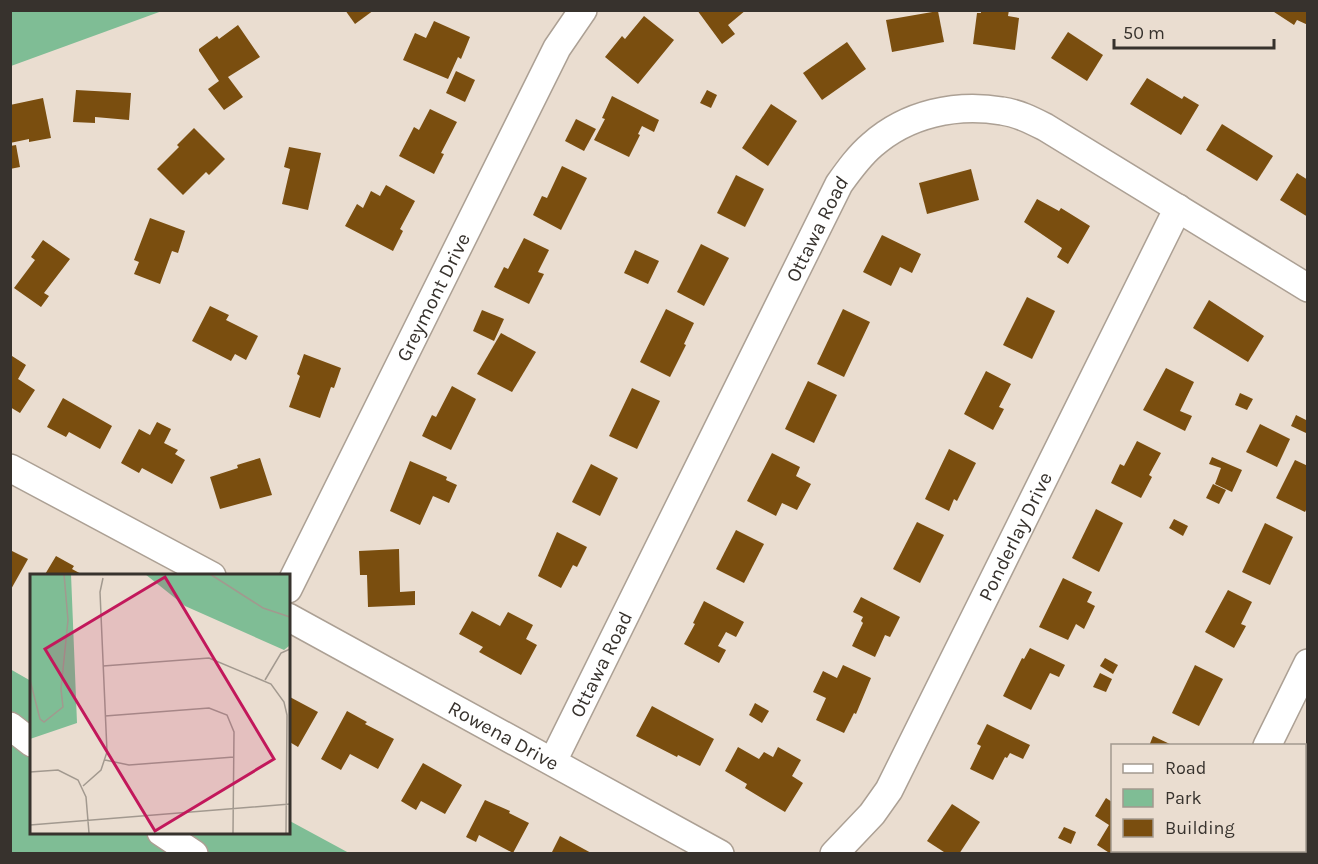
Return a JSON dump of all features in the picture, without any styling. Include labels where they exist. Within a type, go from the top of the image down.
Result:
[{"type":"street","name":"Greymont Drive","points":[[290,585],[557,48],[583,10]]},
{"type":"street","name":"Ottawa Road","points":[[553,761],[839,184],[855,162],[873,144],[902,124],[934,112],[968,108],[1003,111],[1025,117],[1308,288]]},
{"type":"street","name":"Ponderlay Drive","points":[[834,854],[872,814],[889,790],[1178,208]]},
{"type":"street","points":[[10,468],[208,574]]},
{"type":"street","name":"Rowena Drive","points":[[290,618],[720,854]]},
{"type":"street","points":[[1268,744],[1308,663]]},
{"type":"street","points":[[10,726],[30,742]]},
{"type":"street","points":[[164,834],[194,854]]},
{"type":"green space","points":[[11,10],[162,10],[162,11],[11,66]]},
{"type":"green space","points":[[10,669],[30,680],[30,834],[290,834],[290,821],[349,853],[11,853]]},
{"type":"building","points":[[345,10],[374,10],[355,24]]},
{"type":"building","points":[[697,10],[746,10],[728,25],[735,34],[722,44]]},
{"type":"building","points":[[981,10],[1009,10],[1008,16],[1019,18],[1015,50],[973,44],[977,13],[981,13]]},
{"type":"building","points":[[1271,10],[1308,10],[1308,25],[1297,20],[1294,25]]},
{"type":"building","points":[[938,11],[944,42],[892,52],[886,20]]},
{"type":"building","points":[[644,16],[674,40],[638,84],[605,57],[622,36],[625,39]]},
{"type":"building","points":[[434,21],[470,37],[461,59],[458,57],[448,79],[403,60],[415,33],[426,38]]},
{"type":"building","points":[[238,25],[260,57],[228,77],[243,97],[224,110],[208,89],[219,81],[199,49],[217,36],[219,39]]},
{"type":"building","points":[[1068,32],[1103,55],[1087,81],[1051,58]]},
{"type":"building","points":[[847,42],[866,69],[822,100],[803,73]]},
{"type":"building","points":[[456,71],[475,80],[465,102],[446,93]]},
{"type":"building","points":[[1147,78],[1182,99],[1184,96],[1199,105],[1181,135],[1130,104]]},
{"type":"building","points":[[76,90],[131,93],[129,120],[95,117],[95,123],[73,122]]},
{"type":"building","points":[[707,90],[717,95],[711,108],[700,103]]},
{"type":"building","points":[[612,96],[659,120],[654,132],[642,126],[629,157],[594,140],[605,119],[602,118]]},
{"type":"building","points":[[43,98],[51,138],[10,143],[10,105]]},
{"type":"building","points":[[771,104],[797,121],[768,166],[742,148]]},
{"type":"building","points":[[430,109],[457,122],[441,153],[444,154],[434,174],[399,156],[414,127],[419,130]]},
{"type":"building","points":[[576,119],[596,129],[584,151],[565,141]]},
{"type":"building","points":[[1222,124],[1273,156],[1257,181],[1206,150]]},
{"type":"building","points":[[194,128],[225,159],[209,175],[206,172],[183,195],[157,169]]},
{"type":"building","points":[[16,145],[20,167],[10,169],[10,146]]},
{"type":"building","points":[[289,147],[321,153],[308,210],[282,204],[290,169],[284,167]]},
{"type":"building","points":[[562,166],[587,178],[561,230],[533,215],[542,196],[547,198]]},
{"type":"building","points":[[971,169],[979,200],[927,214],[919,183]]},
{"type":"building","points":[[1297,173],[1308,180],[1308,217],[1280,200]]},
{"type":"building","points":[[736,175],[764,189],[745,227],[717,213]]},
{"type":"building","points":[[386,185],[415,201],[400,229],[403,231],[393,251],[345,226],[357,204],[363,208],[371,191],[380,196]]},
{"type":"building","points":[[1037,199],[1059,211],[1061,208],[1090,226],[1068,264],[1057,257],[1062,248],[1024,222]]},
{"type":"building","points":[[150,218],[185,231],[178,253],[172,251],[160,284],[134,274],[139,262],[134,260]]},
{"type":"building","points":[[882,235],[921,254],[912,273],[900,267],[891,286],[863,272]]},
{"type":"building","points":[[524,238],[549,250],[538,272],[544,274],[529,304],[494,287],[504,267],[508,269]]},
{"type":"building","points":[[43,240],[70,259],[44,293],[49,296],[41,307],[14,288],[35,260],[31,257]]},
{"type":"building","points":[[701,244],[729,258],[704,306],[677,292]]},
{"type":"building","points":[[635,250],[659,261],[648,284],[624,273]]},
{"type":"building","points":[[1027,297],[1055,311],[1032,359],[1003,345]]},
{"type":"building","points":[[1209,300],[1264,336],[1248,362],[1193,328]]},
{"type":"building","points":[[210,306],[229,315],[226,320],[258,336],[246,360],[235,354],[231,361],[192,341]]},
{"type":"building","points":[[666,309],[694,323],[670,377],[640,362]]},
{"type":"building","points":[[843,309],[870,322],[844,377],[817,364]]},
{"type":"building","points":[[482,310],[504,319],[494,341],[473,331]]},
{"type":"building","points":[[501,333],[536,352],[512,392],[477,374]]},
{"type":"building","points":[[304,354],[341,368],[334,388],[331,387],[320,418],[289,407],[300,376],[297,374]]},
{"type":"building","points":[[12,356],[26,365],[18,379],[35,390],[20,413],[10,407],[10,359]]},
{"type":"building","points":[[1166,368],[1194,382],[1180,411],[1192,416],[1185,431],[1143,410]]},
{"type":"building","points":[[986,371],[1011,384],[999,407],[1004,409],[993,430],[964,414]]},
{"type":"building","points":[[808,381],[837,395],[814,443],[785,429]]},
{"type":"building","points":[[452,386],[476,399],[451,450],[422,436],[432,415],[436,417]]},
{"type":"building","points":[[632,388],[660,401],[637,449],[609,436]]},
{"type":"building","points":[[1240,393],[1253,399],[1247,410],[1235,405]]},
{"type":"building","points":[[63,398],[112,426],[100,449],[69,432],[66,437],[47,427]]},
{"type":"building","points":[[1296,415],[1308,421],[1306,433],[1291,426]]},
{"type":"building","points":[[157,422],[171,429],[164,443],[178,450],[175,454],[185,460],[172,484],[142,468],[139,473],[121,463],[139,429],[150,435]]},
{"type":"building","points":[[1260,424],[1290,439],[1277,467],[1246,452]]},
{"type":"building","points":[[1137,441],[1161,453],[1149,475],[1152,477],[1141,498],[1111,483],[1120,464],[1124,466]]},
{"type":"building","points":[[949,449],[976,463],[957,501],[954,499],[949,511],[925,499]]},
{"type":"building","points":[[772,453],[800,467],[796,476],[811,484],[797,510],[782,503],[776,516],[747,501]]},
{"type":"building","points":[[1212,457],[1242,470],[1232,492],[1215,484],[1221,468],[1209,464]]},
{"type":"building","points":[[260,458],[272,495],[220,509],[210,477]]},
{"type":"building","points":[[1295,460],[1308,466],[1308,506],[1305,512],[1276,498]]},
{"type":"building","points":[[410,461],[447,477],[446,480],[457,485],[449,503],[433,496],[420,525],[390,511]]},
{"type":"building","points":[[591,464],[618,478],[600,516],[572,502]]},
{"type":"building","points":[[1213,484],[1226,490],[1219,504],[1206,498]]},
{"type":"building","points":[[1096,509],[1123,523],[1099,572],[1072,558]]},
{"type":"building","points":[[1174,519],[1188,526],[1183,536],[1169,528]]},
{"type":"building","points":[[917,522],[944,535],[920,583],[893,569]]},
{"type":"building","points":[[1265,523],[1293,537],[1270,585],[1242,572]]},
{"type":"building","points":[[736,530],[764,544],[744,583],[716,569]]},
{"type":"building","points":[[557,532],[587,547],[577,567],[573,565],[561,588],[538,576]]},
{"type":"building","points":[[399,549],[400,592],[415,591],[415,605],[368,607],[367,575],[360,575],[359,551]]},
{"type":"building","points":[[10,550],[28,559],[10,591]]},
{"type":"building","points":[[56,556],[74,566],[72,569],[81,574],[45,574]]},
{"type":"building","points":[[1063,578],[1092,592],[1087,602],[1095,606],[1084,629],[1076,624],[1068,640],[1039,627]]},
{"type":"building","points":[[1228,590],[1252,602],[1241,624],[1246,626],[1234,648],[1205,632]]},
{"type":"building","points":[[861,597],[900,617],[890,637],[885,635],[875,657],[852,646],[863,623],[861,621],[863,617],[853,612]]},
{"type":"building","points":[[704,601],[744,622],[736,637],[726,632],[718,646],[726,650],[719,663],[684,644]]},
{"type":"building","points":[[472,611],[500,626],[508,612],[533,625],[526,639],[537,645],[521,675],[479,652],[483,647],[459,634]]},
{"type":"building","points":[[1030,648],[1065,665],[1059,677],[1050,673],[1031,710],[1003,696],[1022,658],[1024,659]]},
{"type":"building","points":[[1105,658],[1118,665],[1113,674],[1100,666]]},
{"type":"building","points":[[843,665],[871,678],[856,714],[854,713],[844,733],[816,720],[826,698],[813,692],[823,671],[837,678]]},
{"type":"building","points":[[1195,665],[1223,679],[1199,726],[1172,713]]},
{"type":"building","points":[[1100,673],[1112,679],[1106,692],[1093,687]]},
{"type":"building","points":[[290,697],[318,712],[298,747],[290,742]]},
{"type":"building","points":[[755,703],[769,711],[762,723],[749,715]]},
{"type":"building","points":[[652,706],[714,739],[700,766],[636,736]]},
{"type":"building","points":[[347,711],[367,722],[365,724],[394,739],[378,769],[350,754],[341,770],[321,759]]},
{"type":"building","points":[[987,724],[1030,745],[1023,759],[1010,753],[1007,758],[1005,757],[993,780],[970,769],[981,746],[977,744]]},
{"type":"building","points":[[1153,736],[1170,744],[1150,744]]},
{"type":"building","points":[[738,747],[759,759],[764,752],[773,757],[778,747],[801,760],[792,776],[803,783],[785,812],[745,788],[747,784],[725,771]]},
{"type":"building","points":[[423,763],[462,785],[445,814],[421,801],[416,810],[401,801]]},
{"type":"building","points":[[1106,798],[1111,801],[1111,852],[1129,852],[1128,854],[1111,854],[1097,845],[1109,825],[1095,816]]},
{"type":"building","points":[[485,800],[510,811],[509,813],[529,823],[513,853],[479,835],[476,842],[466,837]]},
{"type":"building","points":[[952,804],[980,822],[959,854],[947,854],[927,841]]},
{"type":"building","points":[[1064,827],[1076,832],[1071,844],[1058,838]]},
{"type":"building","points":[[1306,833],[1308,834],[1308,854],[1290,854],[1290,852],[1306,852]]},
{"type":"building","points":[[560,836],[593,854],[551,854]]}]
